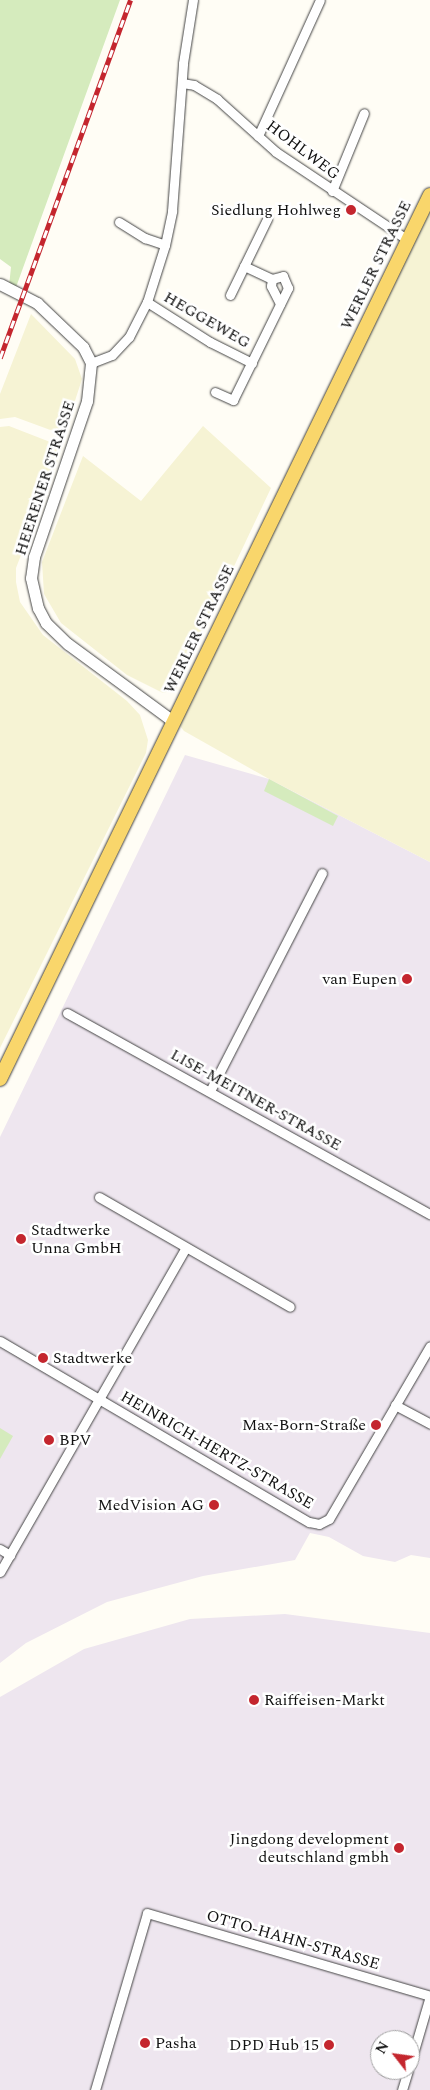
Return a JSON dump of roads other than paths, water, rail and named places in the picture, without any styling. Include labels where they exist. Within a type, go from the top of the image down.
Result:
[{"type":"main road","name":"WERLER STRASSE","points":[[0,1079],[430,195]]},
{"type":"street","points":[[0,284],[37,303],[83,346],[91,363],[104,360],[129,337],[147,302],[165,245],[172,211],[182,83],[193,0]]},
{"type":"street","points":[[258,136],[320,0]]},
{"type":"street","name":"HOHLWEG","points":[[182,83],[194,85],[217,99],[258,136],[332,191],[408,240]]},
{"type":"street","points":[[332,191],[364,113]]},
{"type":"street","name":"HEGGEWEG","points":[[230,295],[267,219]]},
{"type":"street","points":[[119,222],[145,238],[165,245]]},
{"type":"street","name":"HEGGEWEG","points":[[215,392],[233,400],[280,304],[288,281],[280,276],[272,279],[244,266]]},
{"type":"street","points":[[272,279],[271,286],[280,304]]},
{"type":"street","name":"HEGGEWEG","points":[[147,302],[210,342],[252,363]]},
{"type":"street","name":"HEERENER STRASSE","points":[[91,363],[87,401],[34,557],[31,578],[34,595],[46,623],[68,644],[174,721]]},
{"type":"street","points":[[210,1091],[322,873]]},
{"type":"street","name":"LISE-MEITNER-STRASSE","points":[[68,1013],[430,1214]]},
{"type":"street","points":[[99,1197],[290,1306]]},
{"type":"street","name":"HEINRICH-HERTZ-STRASSE","points":[[100,1400],[186,1247]]},
{"type":"street","name":"HEINRICH-HERTZ-STRASSE","points":[[0,1340],[309,1522],[319,1524],[329,1519],[395,1405]]},
{"type":"street","points":[[430,1346],[395,1405],[430,1424]]},
{"type":"street","points":[[0,1572],[100,1400]]},
{"type":"street","points":[[0,1549],[10,1554]]},
{"type":"street","name":"OTTO-HAHN-STRASSE","points":[[95,2090],[147,1914],[430,1996]]},
{"type":"street","points":[[420,2030],[430,1996]]},
{"type":"railway","points":[[0,358],[130,0]]},
{"type":"place","name":"Siedlung Hohlweg","points":[[351,210]]},
{"type":"place","name":"van Eupen","points":[[407,979]]},
{"type":"place","name":"Stadtwerke Unna GmbH","points":[[21,1239]]},
{"type":"place","name":"Stadtwerke","points":[[43,1358]]},
{"type":"place","name":"Max-Born-Straße","points":[[376,1425]]},
{"type":"place","name":"BPV","points":[[49,1440]]},
{"type":"place","name":"MedVision AG","points":[[214,1505]]},
{"type":"place","name":"Raiffeisen-Markt","points":[[254,1700]]},
{"type":"place","name":"Jingdong development deutschland gmbh","points":[[399,1848]]},
{"type":"place","name":"Pasha","points":[[145,2043]]},
{"type":"place","name":"DPD Hub 15","points":[[329,2045]]}]
